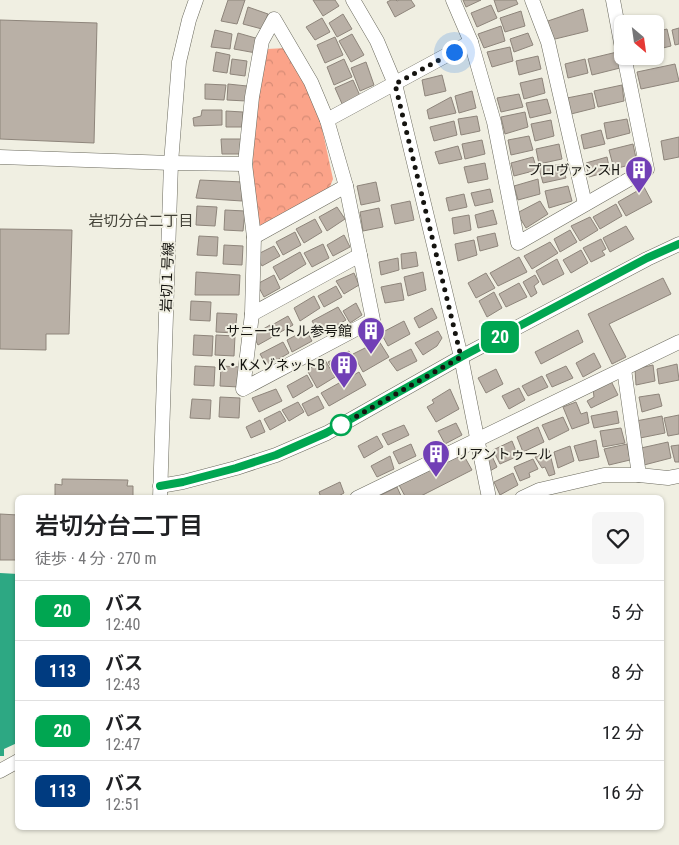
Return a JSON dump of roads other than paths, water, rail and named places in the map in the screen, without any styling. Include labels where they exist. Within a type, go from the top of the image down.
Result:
[{"type":"street","name":"岩切１号線","points":[[160,492],[170,163],[179,62],[196,0]]},
{"type":"street","points":[[354,0],[377,41],[395,84],[461,357],[488,495]]},
{"type":"street","points":[[452,0],[470,42],[494,122],[518,243],[647,169],[626,65]]},
{"type":"street","points":[[532,0],[548,42],[585,204]]},
{"type":"street","points":[[613,0],[616,15]]},
{"type":"street","points":[[274,19],[311,82],[326,120],[346,186],[373,320],[244,389],[252,314],[254,238],[245,164],[252,97],[262,41],[274,19]]},
{"type":"street","points":[[326,120],[470,42]]},
{"type":"street","points":[[0,157],[245,164]]},
{"type":"street","points":[[254,238],[346,186]]},
{"type":"street","points":[[160,492],[183,482],[276,455],[326,433],[461,357],[647,258],[679,244]]},
{"type":"street","points":[[252,314],[360,255]]},
{"type":"street","points":[[363,495],[679,342]]},
{"type":"street","points":[[624,369],[638,475]]},
{"type":"street","points":[[528,495],[539,490],[604,475],[638,475],[668,478],[679,476]]},
{"type":"street","points":[[0,771],[15,763]]},
{"type":"place","name":"プロヴァンスH","points":[[639,194]]},
{"type":"place","name":"サニーセトル参号館","points":[[371,355]]},
{"type":"place","name":"K・KメゾネットB","points":[[344,389]]},
{"type":"place","name":"リアントゥール","points":[[436,478]]},
{"type":"district","name":"岩切分台二丁目","points":[[141,221]]}]
